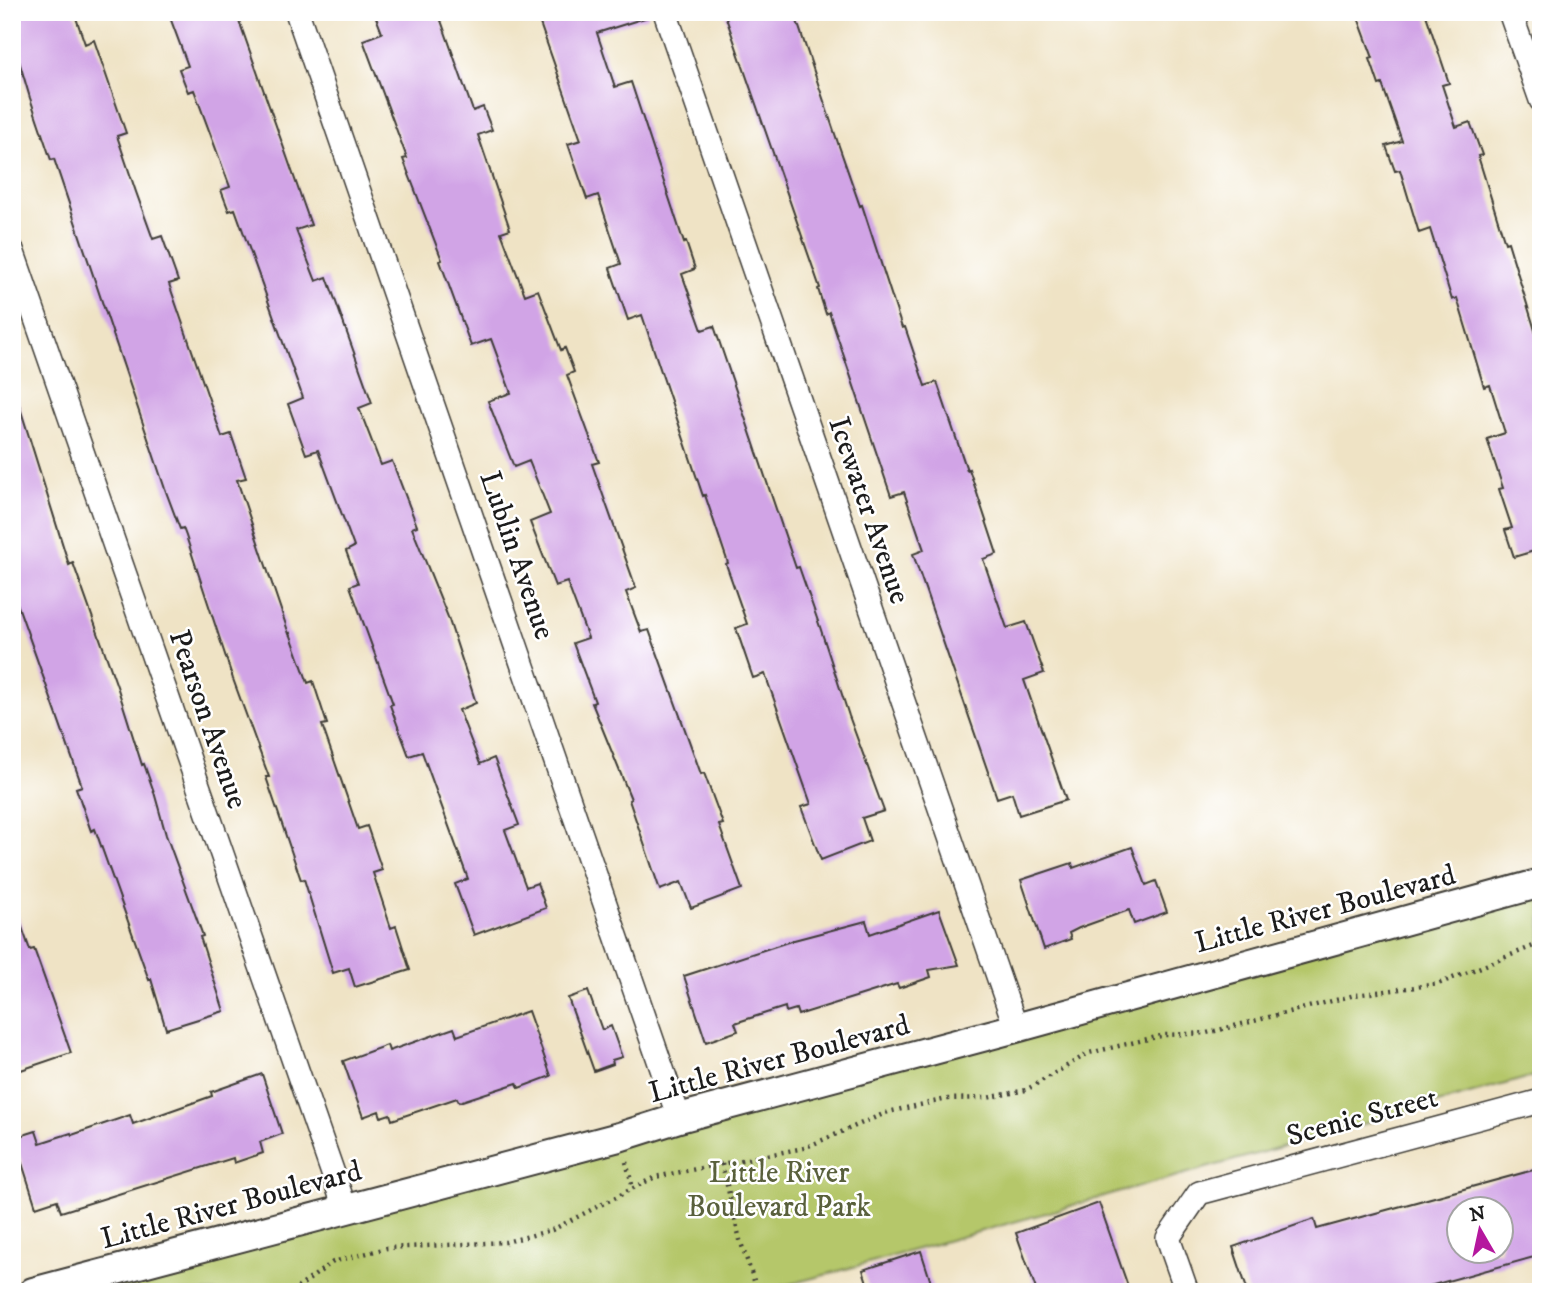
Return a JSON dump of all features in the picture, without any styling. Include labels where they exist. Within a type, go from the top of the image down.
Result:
[{"type":"street","name":"Lublin Avenue","points":[[297,12],[679,1118]]},
{"type":"street","name":"Icewater Avenue","points":[[665,12],[1016,1028]]},
{"type":"street","points":[[1510,12],[1541,100]]},
{"type":"street","name":"Pearson Avenue","points":[[12,250],[345,1208]]},
{"type":"street","name":"Little River Boulevard","points":[[33,1292],[619,1137],[679,1118],[1541,883]]},
{"type":"street","name":"Scenic Street","points":[[1187,1292],[1168,1238],[1199,1193],[1541,1101]]},
{"type":"path","points":[[292,1292],[333,1262],[387,1248],[506,1242],[552,1230],[655,1177],[804,1148],[888,1112],[947,1099],[987,1098],[1026,1090],[1089,1053],[1165,1035],[1207,1033],[1355,995],[1438,984],[1541,943]]},
{"type":"path","points":[[722,1164],[740,1240],[758,1292]]},
{"type":"green space","name":"Little River Boulevard Park","points":[[1541,883],[1541,1074],[832,1273],[760,1292],[33,1292]]},
{"type":"building","points":[[13,12],[74,12],[85,44],[94,40],[126,133],[117,136],[136,192],[153,239],[162,236],[178,281],[169,284],[222,437],[231,434],[246,478],[237,480],[289,634],[308,683],[313,681],[327,724],[322,725],[358,829],[367,826],[382,870],[373,873],[391,928],[396,926],[410,970],[355,987],[349,968],[333,973],[304,879],[301,880],[266,777],[269,777],[233,679],[186,536],[183,528],[180,529],[165,489],[54,159],[51,160],[30,98],[12,37],[12,30],[18,28]]},
{"type":"building","points":[[168,12],[236,12],[311,225],[296,230],[316,281],[327,277],[372,403],[359,408],[381,465],[392,461],[417,526],[412,528],[448,617],[476,703],[459,710],[480,764],[494,758],[519,825],[505,830],[526,887],[537,883],[546,908],[474,935],[455,884],[468,879],[422,752],[409,756],[390,705],[393,704],[350,586],[358,583],[346,551],[354,547],[318,450],[306,454],[288,404],[303,398],[235,209],[229,211],[221,190],[230,187],[194,90],[188,92],[179,69],[188,66]]},
{"type":"building","points":[[374,12],[438,12],[473,111],[483,107],[492,130],[478,135],[510,229],[501,232],[525,295],[538,290],[561,350],[565,348],[574,372],[567,375],[599,462],[592,464],[636,588],[626,592],[641,632],[649,630],[701,774],[704,773],[723,824],[719,825],[742,889],[691,908],[681,882],[660,890],[629,800],[631,799],[592,703],[595,702],[573,643],[588,638],[567,582],[555,586],[530,522],[550,514],[529,461],[514,467],[488,401],[511,393],[491,339],[471,346],[440,261],[442,260],[403,159],[407,158],[363,40],[382,33]]},
{"type":"building","points":[[536,12],[648,12],[648,17],[597,33],[615,87],[631,82],[695,269],[682,274],[702,330],[714,326],[796,568],[799,567],[884,811],[862,818],[870,841],[821,860],[801,807],[811,804],[765,674],[753,678],[736,628],[747,624],[642,315],[628,320],[610,268],[621,264],[598,195],[587,199],[568,144],[581,140]]},
{"type":"building","points":[[724,12],[794,12],[902,328],[905,327],[925,386],[937,382],[967,470],[969,469],[997,554],[983,559],[1007,628],[1026,622],[1044,673],[1024,680],[1066,800],[1019,815],[1012,793],[997,798],[913,554],[924,550],[904,492],[891,496]]},
{"type":"building","points":[[1356,12],[1425,12],[1449,83],[1442,85],[1456,127],[1470,122],[1482,155],[1478,156],[1541,350],[1541,549],[1514,557],[1505,530],[1512,528],[1499,489],[1503,488],[1487,439],[1505,433],[1490,385],[1484,387],[1457,298],[1452,300],[1430,229],[1419,233],[1400,170],[1395,171],[1386,146],[1402,141],[1382,84],[1379,85],[1370,59],[1373,58]]},
{"type":"building","points":[[17,398],[69,565],[73,563],[142,765],[144,764],[154,792],[166,835],[203,936],[200,937],[224,1011],[166,1029],[151,979],[149,980],[95,829],[91,831],[76,788],[82,786],[12,589],[12,399]]},
{"type":"building","points":[[1132,847],[1146,885],[1156,881],[1167,912],[1134,924],[1129,910],[1079,928],[1069,933],[1071,939],[1044,949],[1021,880],[1072,863],[1073,868]]},
{"type":"building","points":[[16,910],[30,950],[34,949],[71,1053],[12,1073],[12,911]]},
{"type":"building","points":[[939,910],[959,965],[929,970],[931,977],[899,988],[897,984],[798,1015],[796,1009],[786,1012],[785,1007],[735,1023],[738,1031],[706,1042],[684,976],[794,940],[866,921],[870,934]]},
{"type":"building","points":[[588,991],[602,1030],[611,1026],[622,1057],[612,1060],[613,1064],[594,1071],[568,998]]},
{"type":"building","points":[[528,1011],[551,1076],[519,1088],[517,1083],[459,1102],[457,1098],[392,1120],[390,1114],[381,1117],[379,1111],[363,1117],[343,1061],[387,1045],[389,1051],[454,1028],[457,1036]]},
{"type":"building","points":[[262,1074],[282,1134],[260,1142],[263,1153],[234,1163],[233,1158],[61,1212],[57,1200],[36,1207],[14,1138],[36,1131],[40,1143],[130,1115],[133,1124],[212,1096],[211,1092]]},
{"type":"building","points":[[1541,1168],[1541,1255],[1514,1263],[1514,1196],[1444,1196],[1444,1266],[1501,1266],[1408,1292],[1248,1292],[1233,1247],[1314,1219],[1317,1229]]},
{"type":"building","points":[[1099,1203],[1130,1292],[1037,1292],[1016,1233]]},
{"type":"building","points":[[921,1251],[934,1292],[870,1292],[863,1270]]}]
